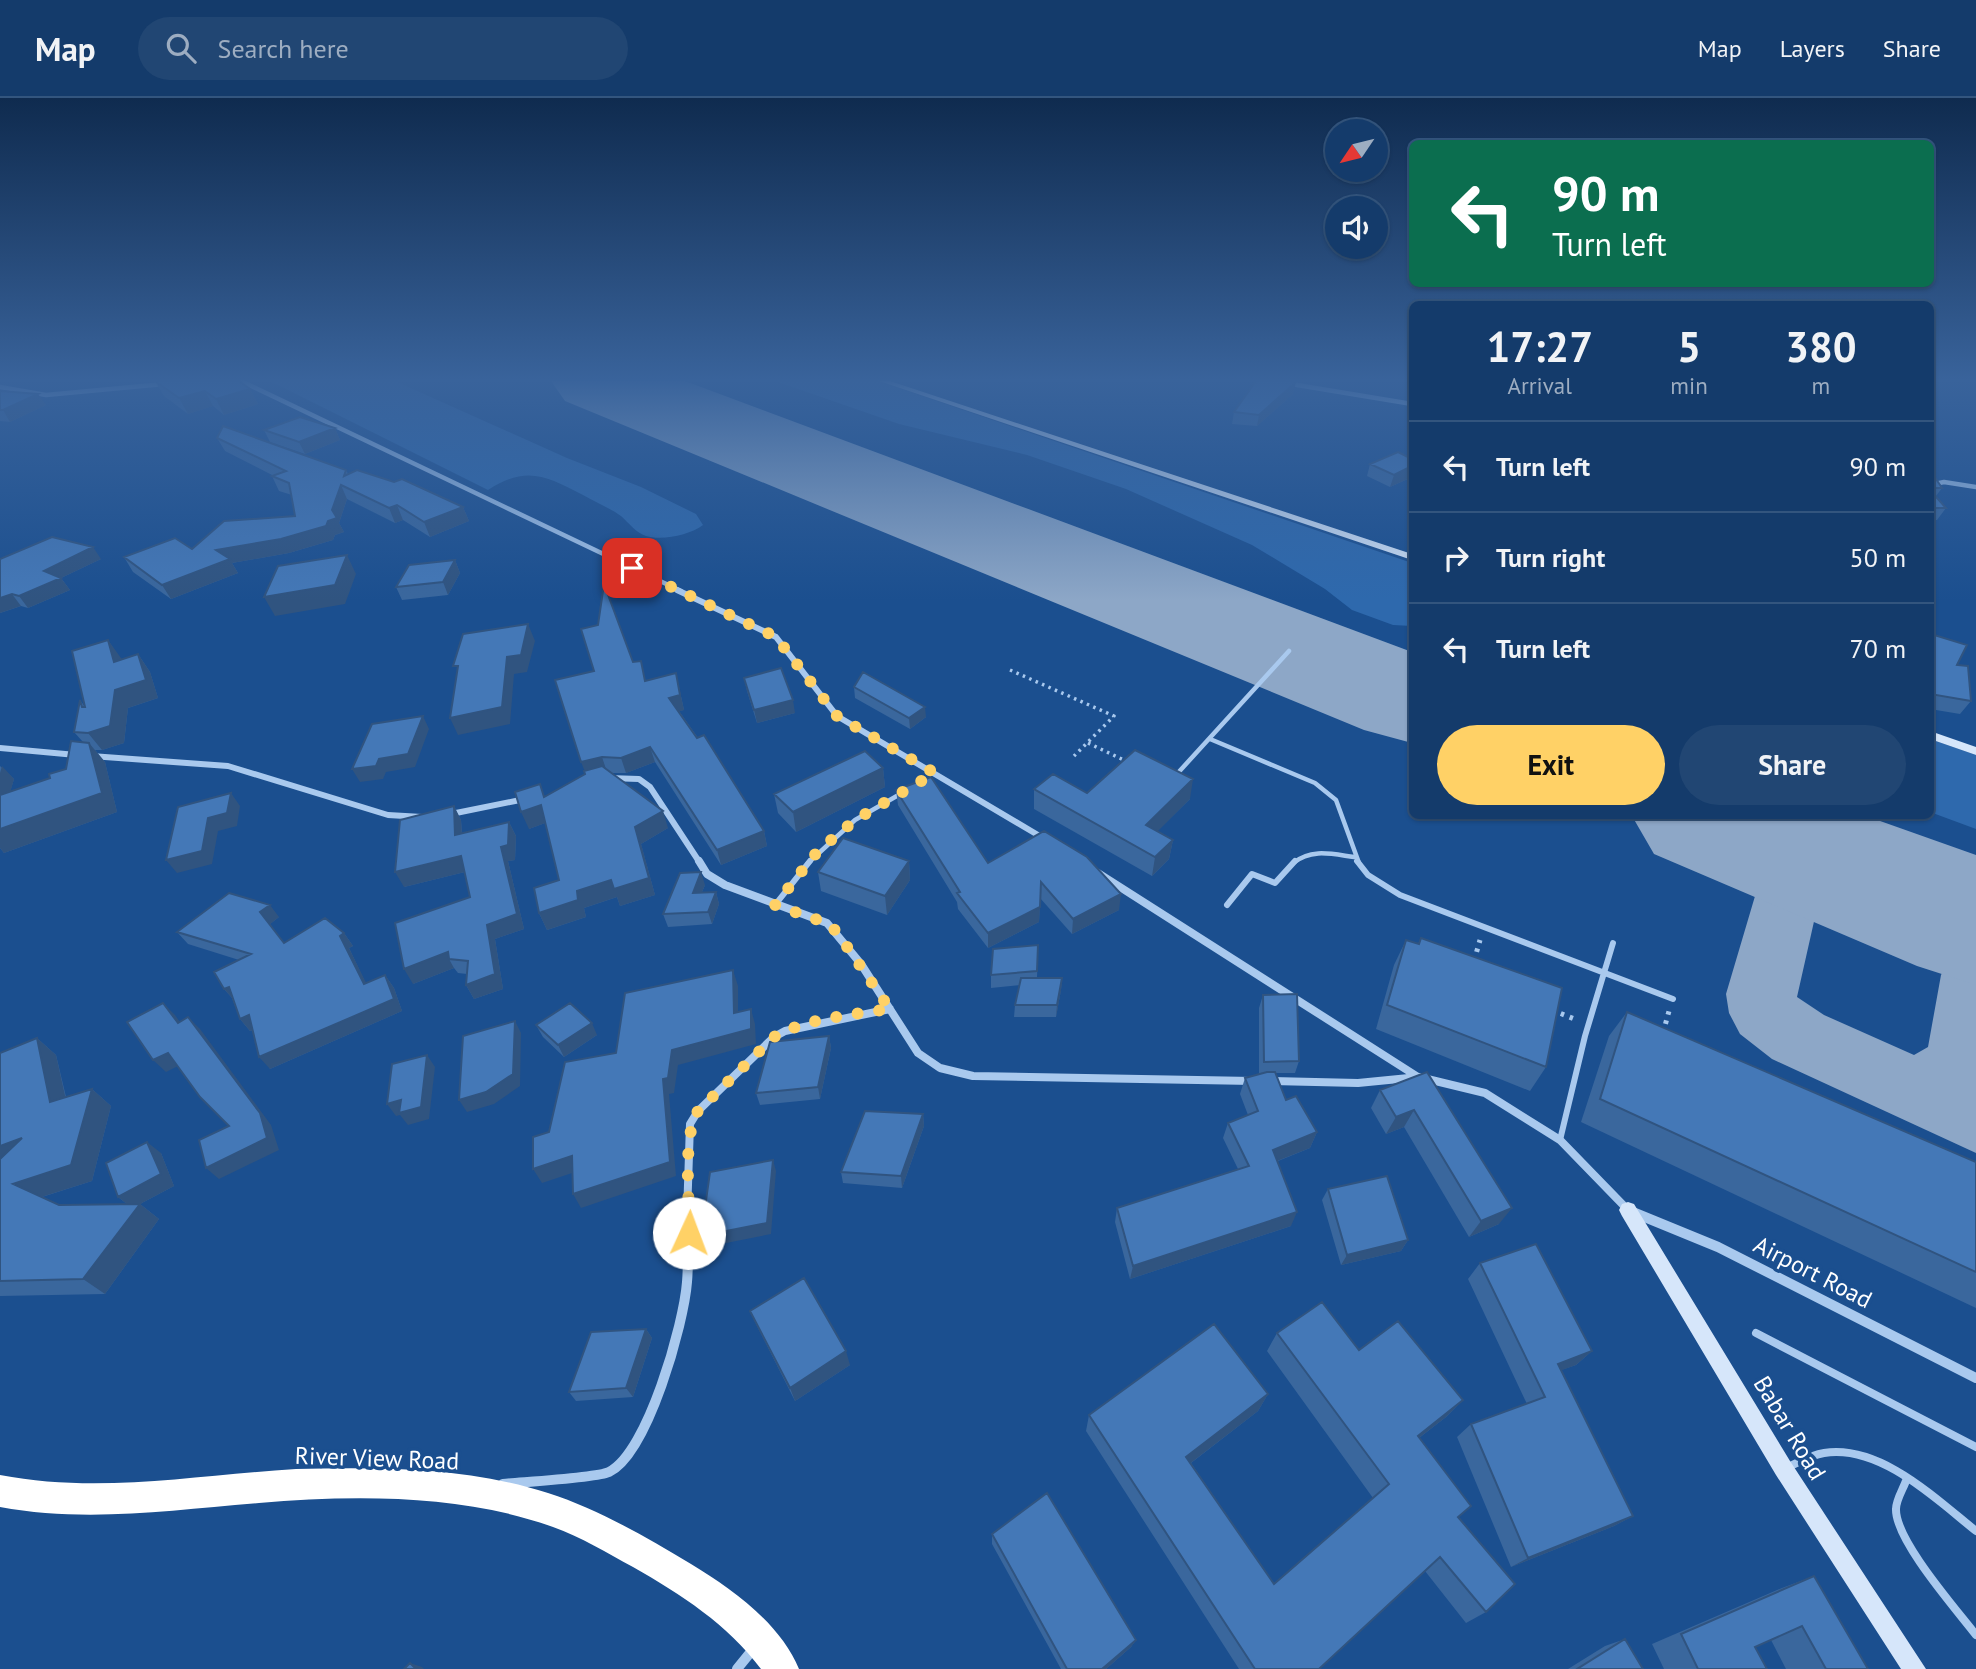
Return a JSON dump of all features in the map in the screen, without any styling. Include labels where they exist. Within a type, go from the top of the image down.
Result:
[{"type":"highway","name":"River View Road","points":[[0,1490],[27,1497],[117,1500],[297,1485],[443,1489],[535,1505],[598,1530],[712,1593],[761,1639],[782,1669]]},
{"type":"street","points":[[394,454],[776,637],[837,716],[1048,841]]},
{"type":"street","points":[[1103,454],[1409,556]]},
{"type":"street","points":[[1934,484],[1944,482],[1976,487]]},
{"type":"street","points":[[1934,737],[1976,751]]},
{"type":"street","points":[[0,748],[228,766],[388,815],[430,817]]},
{"type":"street","points":[[595,782],[628,777],[639,779],[650,787],[708,874],[725,885],[827,923],[836,931],[890,1009],[907,1040],[923,1059],[945,1070],[973,1076],[1359,1083],[1419,1077]]},
{"type":"street","points":[[440,815],[534,797]]},
{"type":"street","points":[[1095,871],[1419,1077],[1485,1093],[1523,1114],[1560,1140],[1628,1210]]},
{"type":"street","points":[[443,1489],[592,1476],[609,1472],[626,1457],[646,1423],[677,1341],[687,1283],[690,1124],[698,1111],[724,1084],[774,1037],[808,1023],[890,1009]]},
{"type":"street","name":"Airport Road","points":[[1628,1210],[1718,1247],[1976,1378]]},
{"type":"street","name":"Babar Road","points":[[1628,1210],[1783,1468],[1914,1669]]},
{"type":"street","points":[[737,1669],[761,1639]]},
{"type":"lane","points":[[1169,782],[1289,651]]},
{"type":"lane","points":[[1210,738],[1315,783],[1336,800],[1354,858],[1368,875],[1401,895],[1673,999]]},
{"type":"lane","points":[[924,780],[935,773]]},
{"type":"lane","points":[[775,905],[817,852],[855,820],[912,787]]},
{"type":"lane","points":[[1227,905],[1252,874],[1275,883],[1296,857],[1304,853],[1354,858]]},
{"type":"lane","points":[[1560,1140],[1589,1024],[1613,943]]},
{"type":"lane","points":[[1756,1333],[1976,1447]]},
{"type":"lane","points":[[1783,1468],[1826,1453],[1856,1455],[1907,1479],[1976,1531]]},
{"type":"lane","points":[[1907,1479],[1896,1509],[1899,1524],[1908,1542],[1976,1634]]},
{"type":"path","points":[[1010,670],[1114,716],[1074,756]]},
{"type":"path","points":[[1088,743],[1169,782]]},
{"type":"path","points":[[1472,966],[1484,927]]},
{"type":"path","points":[[1660,1043],[1673,999]]},
{"type":"path","points":[[1541,1006],[1589,1024]]},
{"type":"shaded area","points":[[417,454],[559,454],[641,487],[696,514],[703,525],[676,536],[646,536],[607,508],[547,478],[536,476],[514,478],[488,490]]},
{"type":"shaded area","points":[[1024,454],[1093,454],[1409,562],[1409,626],[1393,625],[1352,610],[1325,589],[1252,545],[1126,489]]},
{"type":"shaded area","points":[[1934,740],[1976,755],[1976,829],[1934,813]]},
{"type":"building","points":[[251,454],[302,454],[346,470],[344,476],[357,470],[394,482],[402,479],[463,507],[424,522],[397,505],[389,508],[341,485],[332,510],[337,518],[328,521],[326,526],[281,539],[216,550],[230,559],[162,585],[124,557],[175,538],[192,549],[224,521],[295,516],[289,483],[272,476],[286,471]]},
{"type":"building","points":[[1393,454],[1409,458],[1409,468],[1394,475],[1370,464]]},
{"type":"building","points":[[1934,476],[1942,488],[1934,488]]},
{"type":"building","points":[[1934,494],[1946,508],[1934,508]]},
{"type":"building","points":[[52,537],[93,547],[44,571],[61,578],[19,596],[12,594],[0,598],[0,559]]},
{"type":"building","points":[[347,555],[335,585],[264,597],[278,566]]},
{"type":"building","points":[[455,560],[443,582],[396,587],[409,565]]},
{"type":"building","points":[[604,584],[633,662],[641,661],[645,681],[676,673],[680,695],[669,698],[697,738],[704,735],[764,831],[717,850],[650,747],[621,758],[602,757],[581,762],[555,680],[594,671],[581,629],[598,625]]},
{"type":"building","points":[[528,624],[521,655],[507,657],[502,707],[450,718],[458,666],[453,666],[463,634]]},
{"type":"building","points":[[1934,635],[1967,645],[1957,665],[1968,666],[1971,701],[1934,695]]},
{"type":"building","points":[[108,640],[114,662],[138,654],[146,680],[115,690],[110,726],[88,733],[74,732],[80,700],[82,707],[85,707],[72,651]]},
{"type":"building","points":[[781,668],[793,700],[754,710],[744,678]]},
{"type":"building","points":[[863,672],[925,707],[909,718],[854,687]]},
{"type":"building","points":[[423,716],[408,754],[379,759],[376,766],[352,769],[372,724]]},
{"type":"building","points":[[71,741],[89,743],[102,793],[0,829],[0,795],[50,778],[49,774],[66,769]]},
{"type":"building","points":[[1135,750],[1193,779],[1146,825],[1173,840],[1155,857],[1034,789],[1053,774],[1087,793]]},
{"type":"building","points":[[865,751],[883,768],[793,812],[774,794]]},
{"type":"building","points":[[602,766],[663,811],[635,827],[649,878],[614,889],[611,880],[577,891],[578,900],[539,913],[534,888],[559,880],[541,805],[521,812],[515,792],[540,784],[544,797],[585,774],[584,771]]},
{"type":"building","points":[[931,777],[988,863],[1044,831],[1087,857],[1121,894],[1073,919],[1041,882],[1040,907],[988,933],[957,893],[960,892],[896,790]]},
{"type":"building","points":[[231,793],[227,813],[208,818],[202,851],[166,860],[178,807]]},
{"type":"building","points":[[454,806],[455,835],[509,822],[508,845],[501,847],[517,914],[487,925],[495,974],[466,985],[468,961],[449,959],[448,952],[404,969],[395,923],[470,897],[461,856],[395,872],[400,820]]},
{"type":"building","points":[[843,838],[909,861],[885,896],[818,872]]},
{"type":"building","points":[[701,872],[693,893],[716,892],[708,912],[663,914],[680,873]]},
{"type":"building","points":[[229,893],[270,905],[260,912],[284,943],[325,918],[344,933],[340,936],[364,984],[385,975],[394,999],[259,1057],[249,1015],[240,1019],[229,987],[224,989],[214,972],[251,954],[177,932]]},
{"type":"building","points":[[1421,938],[1562,988],[1546,1067],[1387,1005],[1406,940],[1419,944]]},
{"type":"building","points":[[1038,945],[1037,971],[991,975],[993,949]]},
{"type":"building","points":[[733,970],[734,1013],[751,1009],[751,1029],[672,1050],[668,1078],[663,1079],[670,1162],[573,1194],[572,1156],[533,1169],[533,1137],[549,1132],[565,1062],[616,1053],[625,993]]},
{"type":"building","points":[[1021,978],[1062,978],[1057,1005],[1015,1005]]},
{"type":"building","points":[[1297,994],[1299,1061],[1264,1062],[1263,995]]},
{"type":"building","points":[[163,1003],[178,1023],[188,1017],[260,1113],[267,1138],[206,1168],[199,1140],[229,1126],[200,1097],[168,1053],[153,1060],[127,1022]]},
{"type":"building","points":[[570,1003],[592,1023],[558,1045],[536,1025]]},
{"type":"building","points":[[1627,1012],[1976,1162],[1976,1272],[1600,1099]]},
{"type":"building","points":[[515,1021],[513,1074],[486,1092],[459,1100],[463,1036]]},
{"type":"building","points":[[829,1036],[818,1087],[756,1093],[770,1042]]},
{"type":"building","points":[[37,1038],[50,1102],[92,1089],[71,1165],[13,1184],[59,1205],[140,1204],[83,1279],[0,1281],[0,1159],[22,1138],[0,1146],[0,1053]]},
{"type":"building","points":[[427,1055],[421,1107],[399,1113],[401,1100],[387,1104],[392,1064]]},
{"type":"building","points":[[1275,1072],[1286,1100],[1296,1096],[1317,1132],[1273,1150],[1297,1212],[1133,1266],[1117,1208],[1249,1166],[1228,1123],[1258,1111],[1245,1078]]},
{"type":"building","points":[[1427,1072],[1512,1208],[1481,1221],[1414,1110],[1396,1117],[1380,1090]]},
{"type":"building","points":[[865,1111],[923,1114],[901,1176],[841,1172]]},
{"type":"building","points":[[147,1142],[161,1174],[118,1197],[106,1163]]},
{"type":"building","points":[[773,1160],[767,1223],[701,1236],[710,1172]]},
{"type":"building","points":[[1387,1176],[1408,1240],[1347,1255],[1328,1189]]},
{"type":"building","points":[[1536,1244],[1592,1351],[1558,1364],[1633,1516],[1528,1558],[1471,1424],[1545,1397],[1480,1263]]},
{"type":"building","points":[[804,1278],[846,1351],[790,1388],[750,1311]]},
{"type":"building","points":[[1322,1302],[1359,1350],[1398,1321],[1463,1400],[1418,1436],[1471,1506],[1458,1517],[1515,1584],[1486,1612],[1440,1557],[1319,1669],[1255,1669],[1089,1415],[1214,1324],[1268,1394],[1186,1457],[1274,1584],[1389,1484],[1277,1333]]},
{"type":"building","points":[[646,1329],[626,1388],[569,1392],[591,1332]]},
{"type":"building","points":[[1047,1493],[1136,1640],[1102,1669],[1067,1669],[992,1534]]},
{"type":"building","points":[[1814,1576],[1868,1669],[1826,1669],[1802,1626],[1755,1647],[1767,1669],[1698,1669],[1681,1634]]},
{"type":"building","points":[[1625,1639],[1643,1669],[1577,1669]]},
{"type":"building","points":[[410,1663],[416,1669],[404,1669]]},
{"type":"taxiway","points":[[1730,824],[1768,848],[1782,864],[1790,886],[1761,994],[1765,1013],[1798,1037],[1976,1119]]},
{"type":"taxiway","points":[[1881,883],[1950,921],[1962,931],[1976,955]]},
{"type":"taxiway","points":[[1911,1089],[1941,1082],[1962,1063],[1976,975]]},
{"type":"runway","points":[[785,454],[1409,699]]},
{"type":"runway","points":[[1716,819],[1976,921]]},
{"type":"route","points":[[632,568],[776,637],[837,716],[935,773],[855,820],[817,852],[775,905],[827,923],[836,931],[890,1009],[808,1023],[785,1031],[774,1037],[698,1111],[690,1124],[688,1144],[689,1233]]}]
